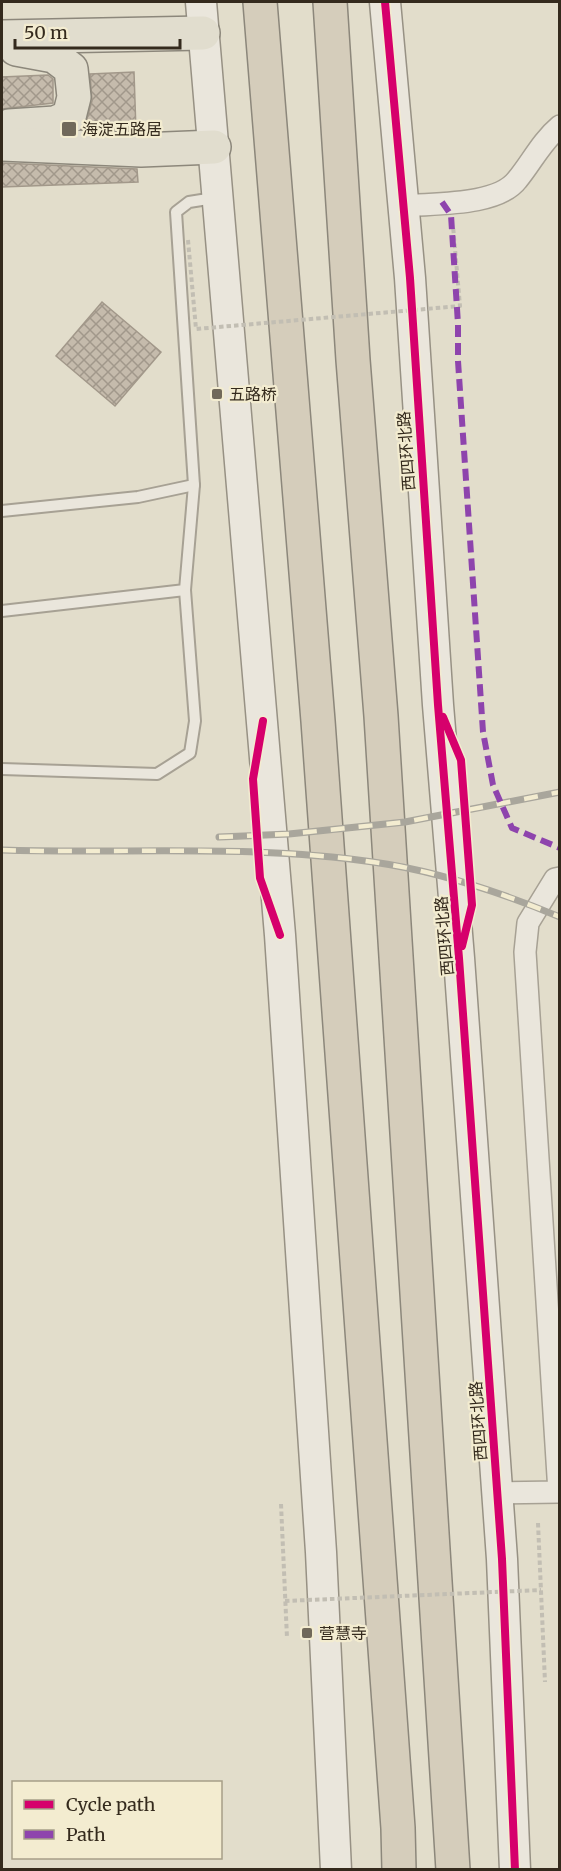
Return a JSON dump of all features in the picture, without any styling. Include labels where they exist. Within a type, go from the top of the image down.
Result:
[{"type":"highway","points":[[260,2],[320,756],[398,1828],[399,1869]]},
{"type":"highway","points":[[330,2],[352,348],[378,669],[453,1869]]},
{"type":"main road","points":[[2,37],[202,17]]},
{"type":"main road","points":[[2,46],[54,56],[71,69],[74,97],[69,117],[55,123],[2,126]]},
{"type":"main road","points":[[2,144],[141,150],[214,147]]},
{"type":"street","name":"西四环北路","points":[[384,2],[404,206],[505,1597],[515,1869]]},
{"type":"street","points":[[202,17],[280,935],[321,1552],[336,1869]]},
{"type":"street","points":[[404,206],[495,197],[516,182],[546,137],[560,126]]},
{"type":"street","points":[[497,1493],[559,1492],[525,952],[528,923],[555,879],[560,878]]},
{"type":"lane","points":[[2,769],[157,774],[190,753],[195,721],[185,590],[194,485],[176,212],[189,201],[217,197]]},
{"type":"lane","points":[[2,511],[138,496],[194,485]]},
{"type":"lane","points":[[2,611],[185,590]]},
{"type":"path","points":[[188,240],[196,328],[460,306],[453,226]]},
{"type":"path","points":[[281,1504],[287,1638]]},
{"type":"path","points":[[538,1523],[545,1682]]},
{"type":"path","points":[[285,1601],[541,1590]]},
{"type":"building","points":[[134,72],[136,131],[84,129],[92,101],[90,74]]},
{"type":"building","points":[[48,75],[53,79],[53,103],[2,109],[2,77]]},
{"type":"building","points":[[2,163],[137,169],[138,182],[2,187]]},
{"type":"building","points":[[102,302],[161,352],[115,406],[56,356]]},
{"type":"railway","points":[[219,837],[289,834],[405,822],[560,792]]},
{"type":"railway","points":[[2,850],[235,851],[328,856],[397,866],[444,877],[491,891],[560,917]]},
{"type":"marked path","points":[[442,202],[451,215],[458,361],[483,732],[493,785],[512,828],[560,848]]},
{"type":"cycle path","points":[[385,2],[410,278],[438,705],[459,958],[502,1559],[515,1870]]},
{"type":"cycle path","points":[[443,717],[461,760],[472,905],[462,946]]},
{"type":"cycle path","points":[[263,721],[253,779],[260,878],[280,935]]},
{"type":"place","name":"海淀五路居","points":[[69,129]]},
{"type":"place","name":"五路桥","points":[[217,394]]},
{"type":"place","name":"营慧寺","points":[[307,1633]]}]
